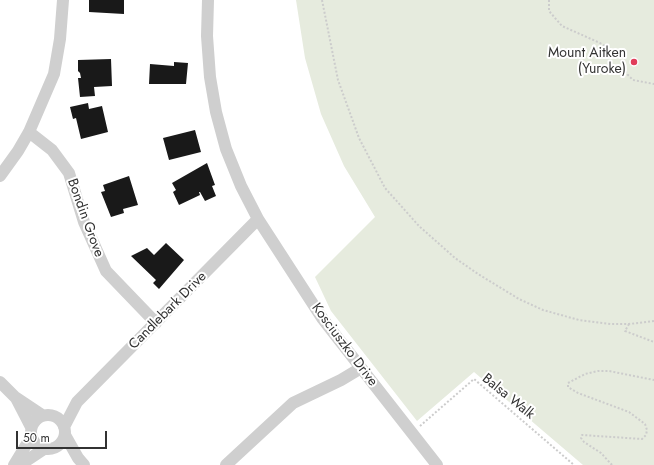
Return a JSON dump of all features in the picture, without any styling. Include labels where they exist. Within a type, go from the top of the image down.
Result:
[{"type":"street","points":[[0,176],[18,151],[29,132],[54,74],[60,39],[63,0]]},
{"type":"street","name":"Kosciuszko Drive","points":[[208,0],[207,36],[209,70],[216,112],[226,149],[241,186],[258,219],[322,318],[437,465]]},
{"type":"street","name":"Bondin Grove","points":[[29,132],[52,150],[69,173],[84,222],[106,271],[156,323]]},
{"type":"street","name":"Candlebark Drive","points":[[48,415],[77,402],[258,219]]},
{"type":"street","points":[[226,465],[293,403],[341,380],[361,368]]},
{"type":"street","points":[[0,382],[15,397],[48,415],[58,418],[81,462]]},
{"type":"street","points":[[15,397],[36,445],[81,462]]},
{"type":"street","name":"Candlebark Drive","points":[[64,431],[77,402]]},
{"type":"street","points":[[14,465],[31,432],[33,422],[48,415]]},
{"type":"street","points":[[20,465],[47,449],[60,444],[64,431]]},
{"type":"path","points":[[322,0],[338,80],[348,112],[359,138],[385,188],[399,206],[419,226],[455,258],[478,274],[519,299],[543,310],[579,320],[629,324],[654,321]]},
{"type":"path","points":[[549,0],[549,11],[562,26],[600,42],[614,51],[620,59],[626,73],[633,80],[654,84]]},
{"type":"path","points":[[629,324],[625,330],[654,342]]},
{"type":"path","points":[[612,465],[601,453],[584,442],[581,438],[582,436],[642,439],[648,430],[645,424],[629,412],[578,393],[568,387],[568,383],[585,374],[598,371],[609,371],[654,380]]},
{"type":"path","name":"Balsa Walk","points":[[412,433],[474,379],[574,465]]},
{"type":"shaded area","points":[[296,0],[654,0],[654,465],[583,465],[474,372],[417,421],[331,311],[315,277],[375,217],[344,166],[321,114],[305,58]]},
{"type":"building","points":[[89,0],[124,0],[124,14],[89,12]]},
{"type":"building","points":[[111,59],[112,86],[94,87],[95,96],[80,97],[78,78],[81,78],[78,71],[78,60]]},
{"type":"building","points":[[174,62],[188,63],[186,84],[149,84],[150,64],[174,66]]},
{"type":"building","points":[[88,103],[89,109],[102,106],[108,132],[81,139],[76,118],[73,119],[70,107]]},
{"type":"building","points":[[195,130],[201,152],[169,160],[163,138]]},
{"type":"building","points":[[207,163],[215,185],[212,186],[216,196],[205,201],[199,192],[200,195],[179,205],[173,192],[176,190],[172,183]]},
{"type":"building","points":[[129,176],[138,205],[123,209],[124,213],[111,217],[101,192],[105,191],[103,185]]},
{"type":"building","points":[[166,243],[184,260],[159,289],[153,283],[156,280],[131,256],[147,248],[154,255]]},
{"type":"place","name":"Mount Aitken (Yuroke)","points":[[634,62]]}]
